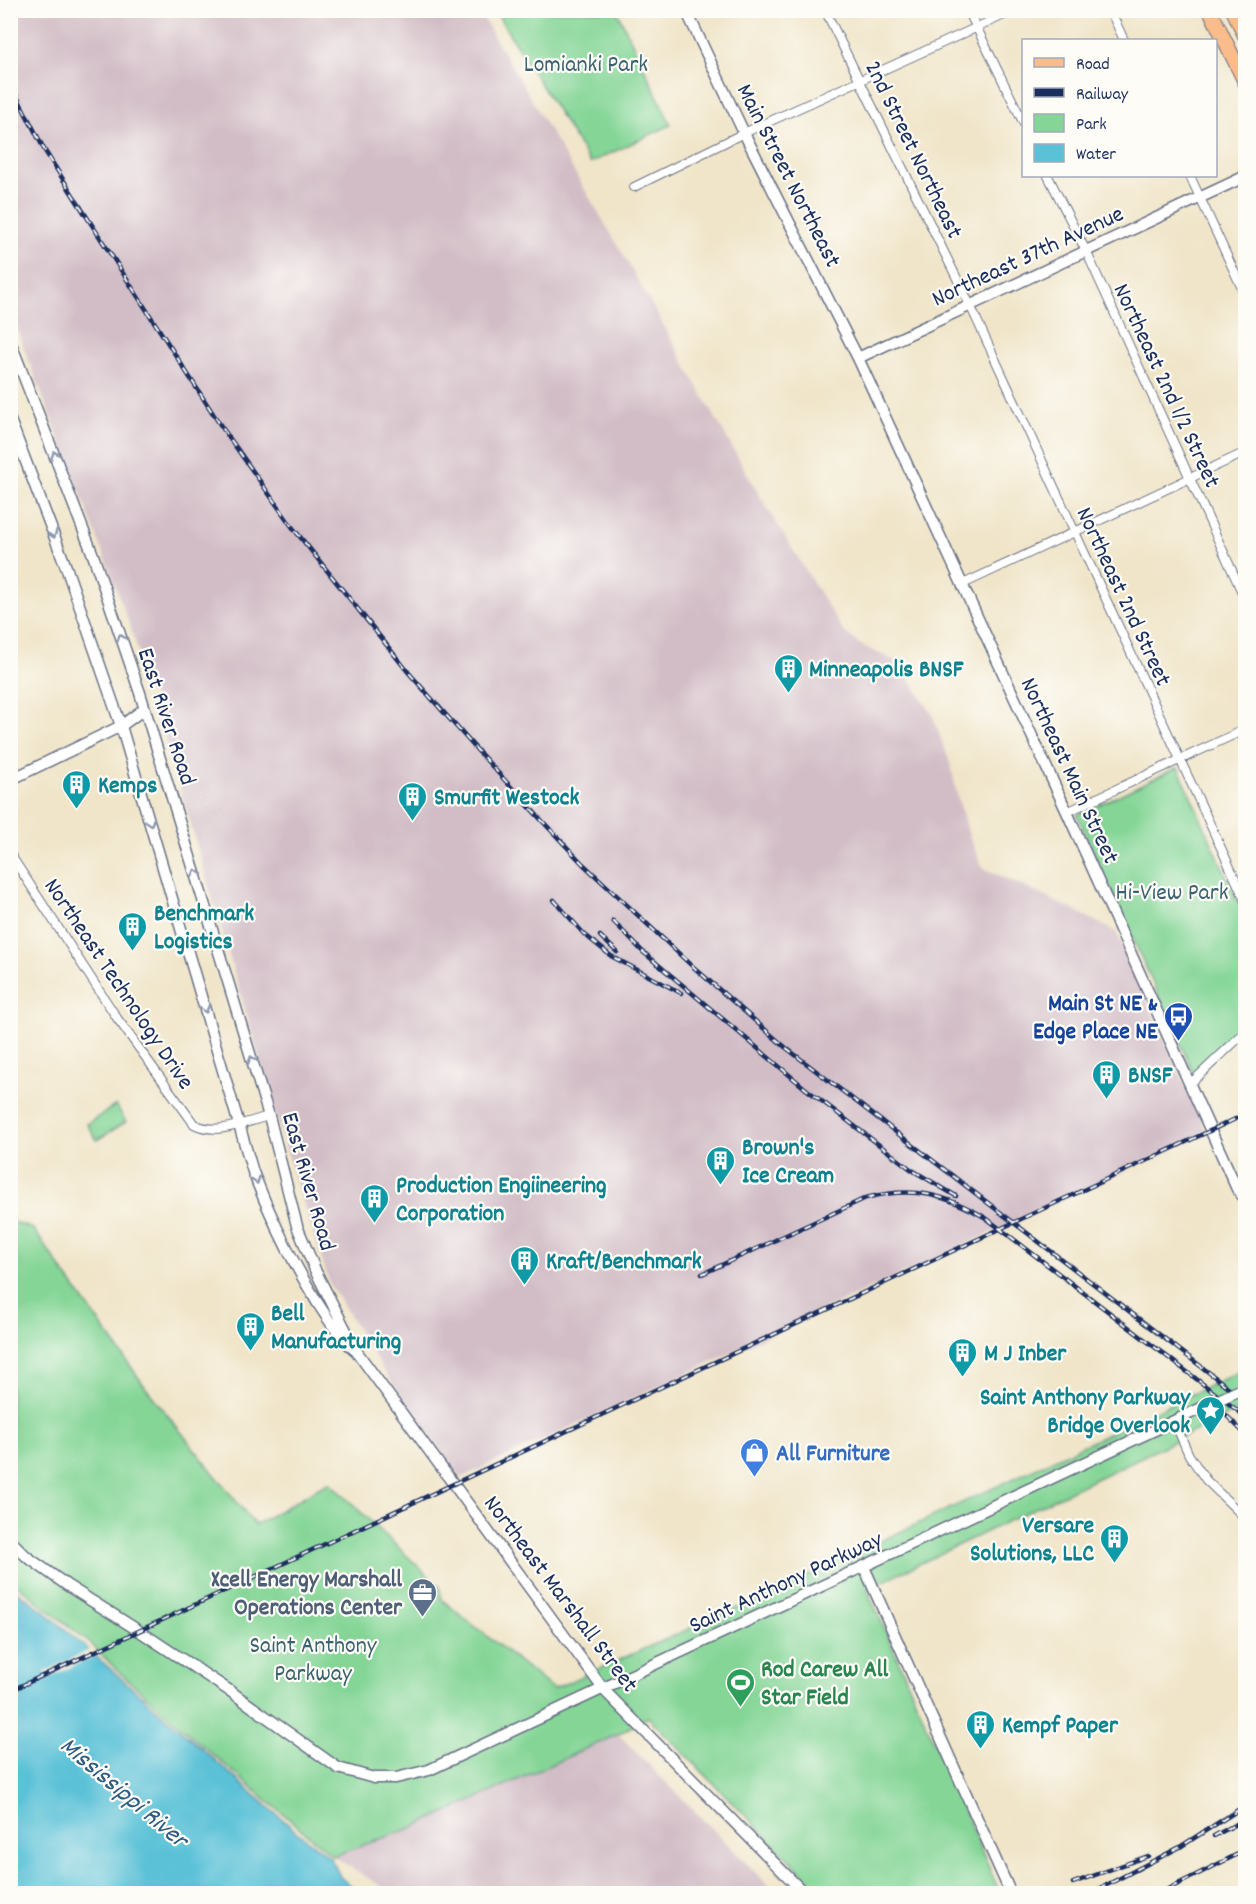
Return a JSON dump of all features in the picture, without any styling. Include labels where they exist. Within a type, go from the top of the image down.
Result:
[{"type":"main road","points":[[1210,10],[1245,84]]},
{"type":"main road","points":[[1233,10],[1245,38]]},
{"type":"street","name":"Main Street Northeast","points":[[686,10],[744,133],[858,358]]},
{"type":"street","name":"2nd Street Northeast","points":[[825,10],[970,305]]},
{"type":"street","points":[[968,10],[1022,122]]},
{"type":"street","points":[[634,187],[744,133],[1015,10]]},
{"type":"street","points":[[1110,10],[1124,39]]},
{"type":"street","name":"Northeast 37th Avenue","points":[[858,358],[1245,176]]},
{"type":"street","name":"Northeast 2nd 1/2 Street","points":[[1049,177],[1086,251],[1245,601]]},
{"type":"street","points":[[1190,177],[1245,297]]},
{"type":"street","name":"Northeast 2nd Street","points":[[970,305],[1245,902]]},
{"type":"street","name":"East River Road","points":[[10,341],[93,555],[140,693],[269,1116],[297,1226],[316,1272],[357,1352]]},
{"type":"street","name":"Northeast Main Street","points":[[858,358],[1237,1189],[1245,1200]]},
{"type":"street","name":"East River Road","points":[[10,420],[121,726],[253,1172],[292,1262],[344,1341],[357,1352]]},
{"type":"street","points":[[963,584],[1245,452]]},
{"type":"street","points":[[10,780],[121,726],[144,709]]},
{"type":"street","points":[[1067,812],[1245,729]]},
{"type":"street","name":"Northeast Technology Drive","points":[[10,854],[117,1018],[187,1118],[201,1128],[219,1130],[238,1124]]},
{"type":"street","points":[[1190,1084],[1245,1031]]},
{"type":"street","points":[[238,1124],[269,1116]]},
{"type":"street","name":"Northeast Marshall Street","points":[[357,1352],[604,1690],[804,1893]]},
{"type":"street","name":"Saint Anthony Parkway","points":[[10,1540],[26,1556],[68,1586],[230,1691],[321,1758],[338,1768],[356,1774],[374,1778],[396,1778],[429,1770],[604,1690],[1245,1387]]},
{"type":"street","points":[[1174,1422],[1189,1455],[1206,1480],[1245,1519]]},
{"type":"street","points":[[864,1567],[1011,1893]]},
{"type":"shaded area","points":[[11,11],[479,11],[624,256],[758,493],[843,631],[861,645],[899,663],[932,714],[951,766],[970,838],[983,868],[1116,932],[1207,1133],[460,1478],[383,1370],[330,1284],[291,1166],[155,703],[130,626],[11,315]]},
{"type":"shaded area","points":[[618,1734],[776,1893],[392,1893],[333,1856],[414,1827]]},
{"type":"green space","name":"Lomianki Park","points":[[495,11],[617,11],[671,125],[590,163]]},
{"type":"green space","name":"Hi-View Park","points":[[1178,767],[1245,918],[1245,1022],[1194,1074],[1077,815]]},
{"type":"green space","points":[[116,1105],[126,1122],[97,1140],[87,1124]]},
{"type":"green space","name":"Saint Anthony Parkway","points":[[10,1221],[33,1229],[146,1388],[255,1525],[329,1482],[440,1587],[441,1599],[553,1689],[773,1592],[1245,1369],[1245,1407],[867,1589],[1000,1893],[822,1893],[648,1717],[618,1734],[414,1827],[333,1856],[199,1743],[91,1644],[11,1580]]},
{"type":"water","name":"Mississippi River","points":[[11,1587],[43,1610],[297,1832],[330,1857],[341,1878],[361,1893],[20,1893],[10,1886],[10,1699],[16,1703],[21,1700],[21,1697],[11,1689]]},
{"type":"pier","points":[[92,1649],[98,1654],[50,1677],[44,1672]]},
{"type":"railway","points":[[10,83],[45,151],[92,225],[221,426],[293,528],[409,673],[546,825],[583,864],[690,964],[785,1047],[1246,1401]]},
{"type":"railway","points":[[554,900],[584,934],[611,956],[681,993]]},
{"type":"railway","points":[[613,921],[642,951],[806,1089],[912,1170],[956,1196]]},
{"type":"railway","points":[[600,936],[617,952]]},
{"type":"railway","points":[[10,1691],[1246,1114]]},
{"type":"railway","points":[[702,1274],[866,1198],[883,1194],[928,1194],[957,1203],[986,1218],[1246,1417]]},
{"type":"railway","points":[[1208,1397],[1246,1435]]},
{"type":"railway","points":[[1099,1889],[1180,1847],[1246,1805]]},
{"type":"railway","points":[[1214,1836],[1246,1819]]},
{"type":"railway","points":[[1158,1894],[1246,1850]]},
{"type":"railway","points":[[1073,1883],[1148,1856]]},
{"type":"place","name":"Minneapolis BNSF","points":[[788,694]]},
{"type":"place","name":"Kemps","points":[[77,810]]},
{"type":"place","name":"Smurfit Westock","points":[[413,822]]},
{"type":"place","name":"Benchmark Logistics","points":[[133,952]]},
{"type":"place","name":"Main St NE & Edge Place NE","points":[[1179,1042]]},
{"type":"place","name":"BNSF","points":[[1107,1100]]},
{"type":"place","name":"Brown's Ice Cream","points":[[721,1186]]},
{"type":"place","name":"Production Engiineering Corporation","points":[[375,1224]]},
{"type":"place","name":"Kraft/Benchmark","points":[[525,1286]]},
{"type":"place","name":"Bell Manufacturing","points":[[250,1352]]},
{"type":"place","name":"M J Inber","points":[[963,1378]]},
{"type":"place","name":"Saint Anthony Parkway Bridge Overlook","points":[[1211,1436]]},
{"type":"place","name":"All Furniture","points":[[755,1478]]},
{"type":"place","name":"Versare Solutions, LLC","points":[[1115,1564]]},
{"type":"place","name":"Xcell Energy Marshall Operations Center","points":[[423,1618]]},
{"type":"place","name":"Rod Carew All Star Field","points":[[740,1708]]},
{"type":"place","name":"Kempf Paper","points":[[981,1750]]}]
